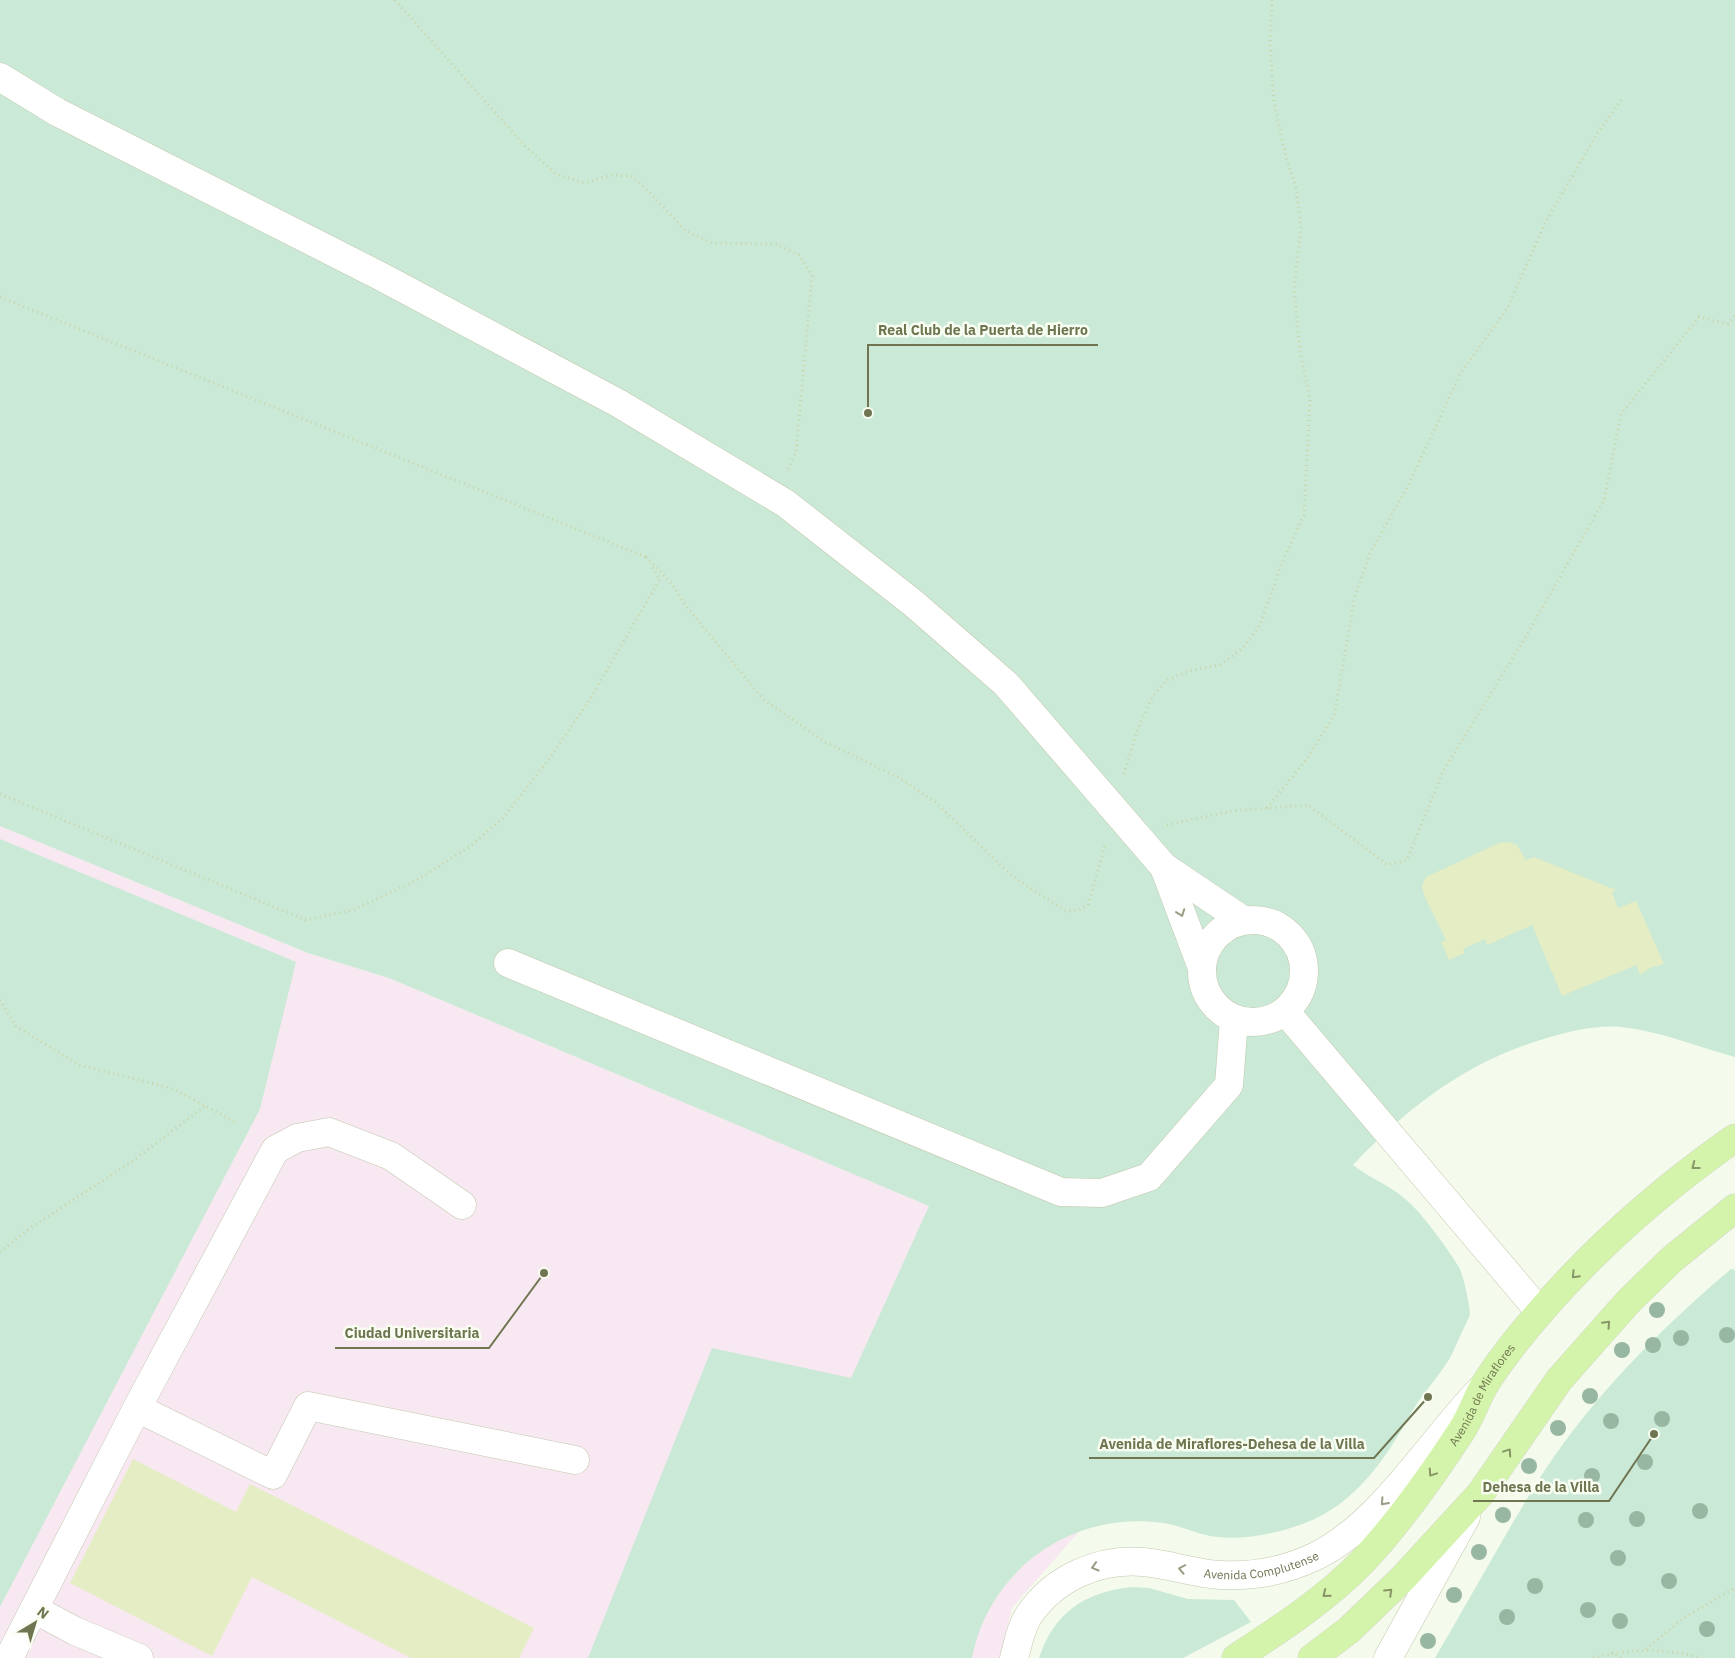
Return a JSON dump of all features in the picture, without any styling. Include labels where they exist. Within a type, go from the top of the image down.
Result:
[{"type":"main road","name":"Avenida de Miraflores","points":[[1236,1658],[1279,1630],[1321,1598],[1368,1555],[1406,1511],[1463,1428],[1484,1386],[1540,1312],[1616,1234],[1655,1198],[1735,1138]]},
{"type":"main road","points":[[1312,1658],[1349,1630],[1403,1578],[1480,1493],[1559,1380],[1583,1350],[1671,1260],[1735,1208]]},
{"type":"street","points":[[0,77],[57,112],[382,277],[618,403],[776,497],[913,604],[1006,684],[1164,867],[1244,920]]},
{"type":"street","points":[[1164,867],[1202,968],[1204,984],[1210,998],[1221,1010],[1234,1018],[1252,1022],[1269,1020],[1285,1011],[1296,999],[1303,983],[1305,966],[1300,950],[1290,936],[1277,925],[1261,920],[1244,920],[1227,926],[1214,937],[1206,951],[1202,968]]},
{"type":"street","points":[[508,963],[1061,1192],[1102,1193],[1148,1177],[1229,1085],[1234,1018]]},
{"type":"street","points":[[1285,1011],[1540,1312]]},
{"type":"street","points":[[9,1658],[137,1408],[275,1150],[297,1138],[329,1132],[391,1156],[462,1205]]},
{"type":"street","name":"Avenida Complutense","points":[[1014,1658],[1028,1617],[1041,1600],[1058,1584],[1098,1565],[1143,1562],[1222,1576],[1256,1574],[1286,1568],[1340,1543],[1371,1515],[1453,1418],[1484,1386]]},
{"type":"street","points":[[137,1408],[273,1475],[308,1406],[575,1460]]},
{"type":"street","points":[[1388,1658],[1480,1493]]},
{"type":"street","points":[[34,1609],[75,1631],[139,1658]]},
{"type":"path","points":[[395,0],[524,144],[556,174],[584,183],[611,175],[631,176],[686,230],[713,243],[776,244],[799,255],[812,276],[796,452],[776,497]]},
{"type":"path","points":[[0,297],[646,557],[672,584],[686,606],[763,699],[825,742],[898,777],[935,802],[1013,877],[1066,911],[1079,910],[1088,905],[1138,728],[1153,696],[1167,680],[1192,670],[1220,665],[1243,648],[1260,625],[1282,563],[1304,514],[1310,399],[1300,352],[1294,289],[1301,228],[1296,187],[1286,157],[1274,103],[1270,43],[1272,0]]},
{"type":"path","points":[[1266,808],[1306,760],[1334,716],[1355,596],[1370,553],[1409,484],[1460,374],[1507,309],[1545,223],[1598,132],[1622,98]]},
{"type":"path","points":[[1134,833],[1232,811],[1308,806],[1388,865],[1407,860],[1443,771],[1522,643],[1604,500],[1621,414],[1699,317],[1728,324],[1735,316]]},
{"type":"path","points":[[0,794],[306,920],[353,910],[417,880],[469,847],[503,818],[549,759],[590,699],[660,579],[646,557]]},
{"type":"path","points":[[0,1000],[16,1026],[79,1065],[174,1089],[235,1122]]},
{"type":"path","points":[[0,1252],[29,1229],[126,1165],[205,1106]]},
{"type":"path","points":[[1646,1649],[1685,1617],[1735,1588]]},
{"type":"path","points":[[1592,1658],[1610,1653],[1646,1649],[1684,1653],[1702,1658]]},
{"type":"path","points":[[1610,1653],[1622,1658]]},
{"type":"shaded area","points":[[0,826],[308,953],[389,978],[1247,1340],[1012,1608],[1000,1658],[0,1658]]},
{"type":"green space","points":[[0,0],[1735,0],[1735,1057],[1664,1036],[1621,1027],[1593,1028],[1556,1035],[1491,1059],[1441,1088],[1396,1124],[1353,1165],[1404,1198],[1433,1230],[1461,1271],[1470,1314],[1450,1358],[1424,1393],[1379,1464],[1354,1492],[1323,1515],[1282,1530],[1246,1537],[1210,1536],[1169,1524],[1130,1521],[1098,1526],[1067,1537],[1040,1552],[1016,1573],[996,1598],[981,1626],[972,1658],[588,1658],[712,1348],[851,1378],[929,1206],[389,978],[308,953],[0,826]]},
{"type":"green space","points":[[0,839],[296,962],[260,1109],[0,1607]]},
{"type":"green space","points":[[1731,1269],[1735,1270],[1735,1658],[1435,1658],[1536,1484],[1578,1424],[1650,1343]]},
{"type":"green space","points":[[1132,1587],[1149,1588],[1188,1599],[1234,1600],[1251,1622],[1183,1658],[1039,1658],[1053,1628],[1074,1607],[1100,1594]]},
{"type":"building","points":[[1508,842],[1517,845],[1526,860],[1534,857],[1616,890],[1612,893],[1618,908],[1636,901],[1664,964],[1652,967],[1640,975],[1636,965],[1562,996],[1532,925],[1487,945],[1485,939],[1463,949],[1465,953],[1449,960],[1441,942],[1446,940],[1424,895],[1422,885],[1426,877],[1499,843]]},
{"type":"building","points":[[133,1459],[236,1512],[250,1484],[534,1628],[519,1658],[411,1658],[252,1577],[212,1656],[70,1583]]},
{"type":"place","name":"Real Club de la Puerta de Hierro","points":[[868,413]]},
{"type":"place","name":"Ciudad Universitaria","points":[[544,1273]]},
{"type":"place","name":"Avenida de Miraflores-Dehesa de la Villa","points":[[1428,1397]]},
{"type":"place","name":"Dehesa de la Villa","points":[[1654,1434]]}]
